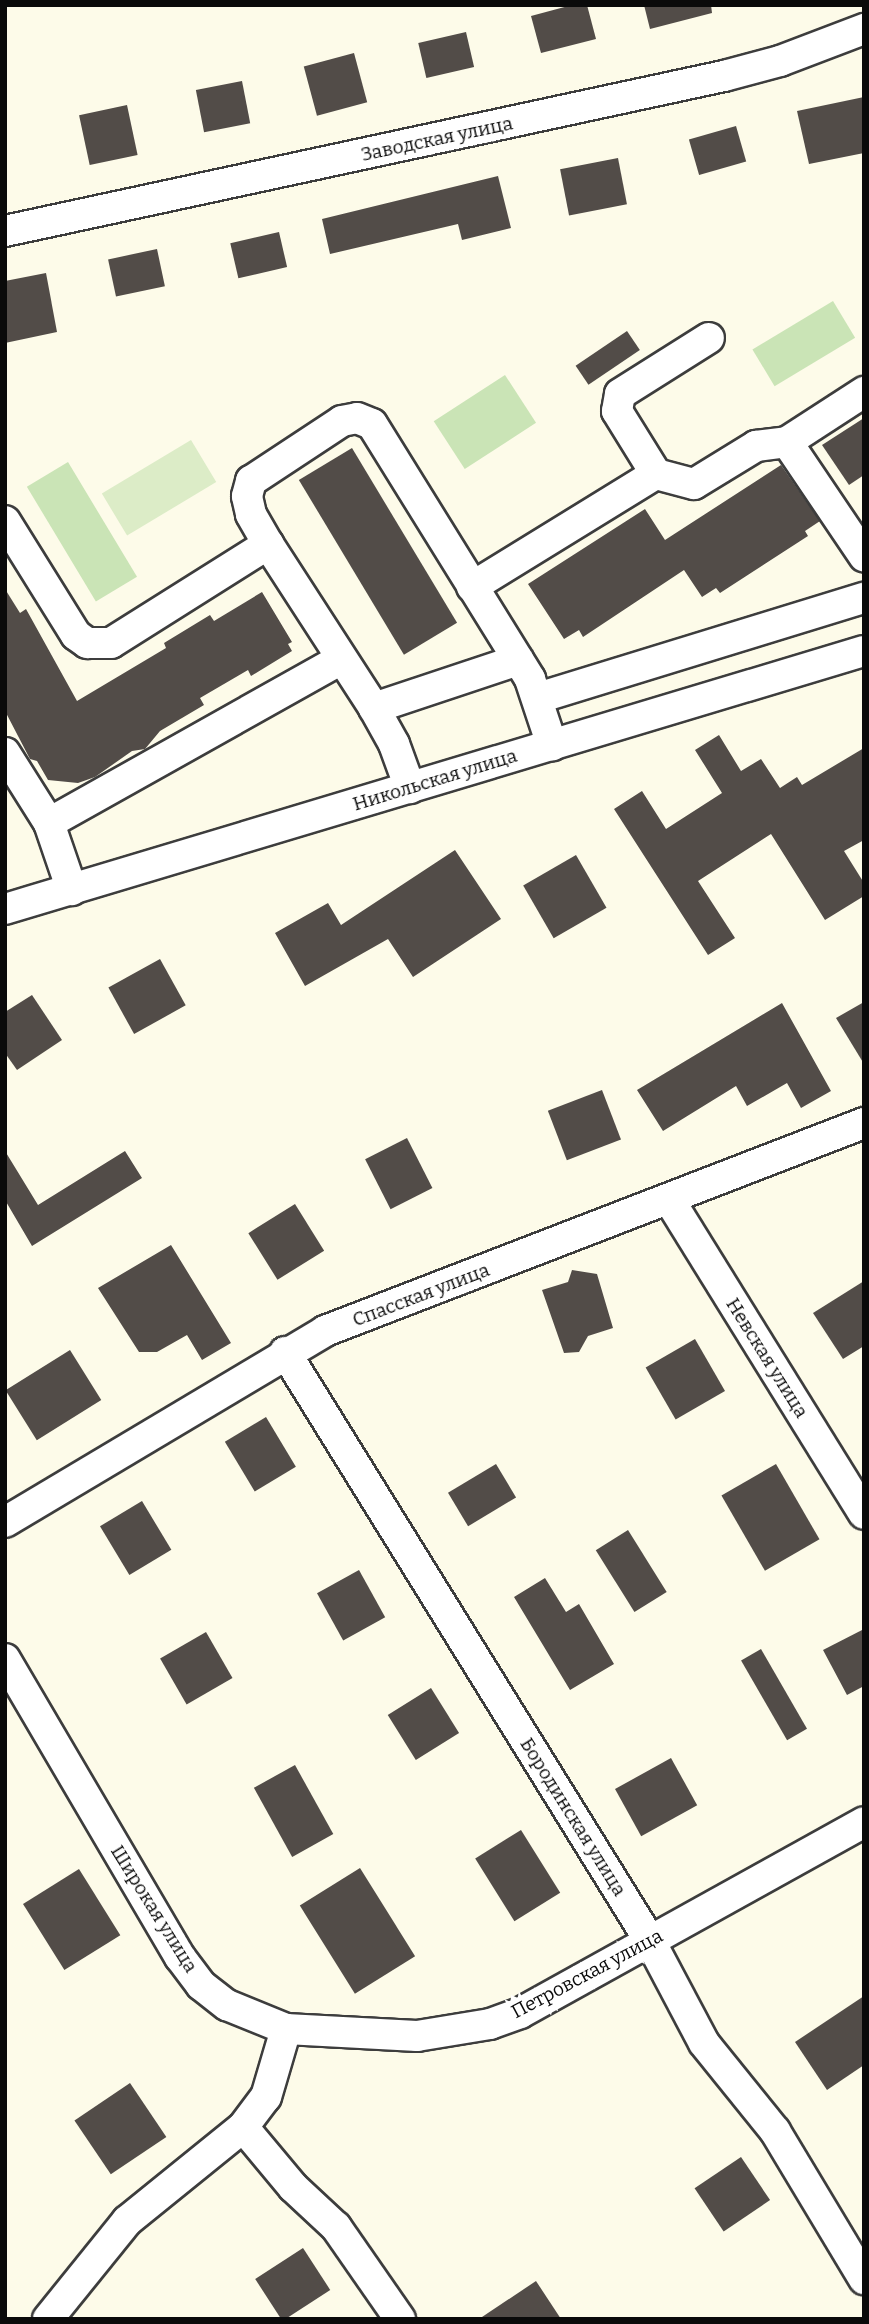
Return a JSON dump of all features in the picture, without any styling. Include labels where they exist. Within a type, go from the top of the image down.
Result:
[{"type":"street","name":"Заводская улица","points":[[5,231],[723,76],[780,61],[864,29]]},
{"type":"street","points":[[709,338],[620,394],[617,411],[656,474],[694,484],[756,446],[787,442],[864,392]]},
{"type":"street","points":[[410,788],[394,744],[374,708],[268,544],[251,514],[247,496],[251,481],[342,421],[357,418],[372,424],[518,660],[538,698],[552,745]]},
{"type":"street","points":[[787,442],[862,548]]},
{"type":"street","points":[[472,587],[656,474]]},
{"type":"street","points":[[5,521],[76,635],[87,643],[111,643],[268,544]]},
{"type":"street","points":[[538,698],[864,598]]},
{"type":"street","name":"Никольская улица","points":[[5,909],[864,651]]},
{"type":"street","points":[[49,823],[341,659]]},
{"type":"street","points":[[374,708],[518,660]]},
{"type":"street","points":[[5,753],[49,823],[72,890]]},
{"type":"street","name":"Спасская улица","points":[[5,1522],[285,1352],[325,1331],[670,1201],[864,1123]]},
{"type":"street","name":"Невская улица","points":[[670,1201],[864,1514]]},
{"type":"street","name":"Бородинская улица","points":[[285,1352],[650,1941],[704,2043],[775,2132],[864,2279]]},
{"type":"street","name":"Широкая улица","points":[[5,1659],[180,1957],[201,1985],[227,2005],[286,2029]]},
{"type":"street","name":"Петровская улица","points":[[286,2029],[417,2036],[491,2024],[520,2013],[864,1822]]},
{"type":"street","points":[[47,2319],[127,2221],[243,2127],[266,2097],[286,2029]]},
{"type":"street","points":[[243,2127],[293,2187],[336,2227],[400,2319]]},
{"type":"green space","points":[[833,301],[855,338],[775,386],[752,349]]},
{"type":"green space","points":[[505,375],[536,423],[465,469],[434,421]]},
{"type":"green space","points":[[191,440],[216,482],[127,536],[102,494]]},
{"type":"green space","points":[[68,462],[137,577],[96,602],[27,487]]},
{"type":"building","points":[[572,5],[587,5],[596,39],[541,53],[531,16]]},
{"type":"building","points":[[644,5],[711,5],[712,13],[650,29]]},
{"type":"building","points":[[466,32],[474,67],[426,78],[418,43]]},
{"type":"building","points":[[354,53],[367,102],[317,116],[304,66]]},
{"type":"building","points":[[242,81],[250,123],[204,132],[196,90]]},
{"type":"building","points":[[864,97],[864,153],[809,164],[797,111]]},
{"type":"building","points":[[127,105],[138,155],[90,165],[79,115]]},
{"type":"building","points":[[736,126],[746,162],[699,175],[689,140]]},
{"type":"building","points":[[618,158],[627,204],[569,215],[560,169]]},
{"type":"building","points":[[498,176],[511,228],[462,240],[458,224],[330,254],[322,219]]},
{"type":"building","points":[[279,232],[287,267],[238,278],[230,243]]},
{"type":"building","points":[[157,249],[165,286],[116,297],[108,259]]},
{"type":"building","points":[[46,273],[57,332],[5,343],[5,281]]},
{"type":"building","points":[[627,331],[640,350],[588,385],[576,366]]},
{"type":"building","points":[[864,418],[864,475],[849,485],[822,445]]},
{"type":"building","points":[[352,448],[457,623],[404,655],[299,480]]},
{"type":"building","points":[[781,465],[820,521],[805,531],[808,536],[720,593],[716,588],[702,597],[684,570],[583,637],[579,630],[564,639],[528,584],[645,509],[665,540]]},
{"type":"building","points":[[5,589],[20,613],[26,609],[77,701],[166,648],[164,643],[210,615],[214,621],[262,592],[292,642],[288,644],[292,651],[251,676],[248,670],[200,698],[204,705],[160,731],[145,749],[132,751],[95,777],[78,783],[48,780],[37,761],[30,759],[5,711]]},
{"type":"building","points":[[719,735],[741,771],[761,759],[780,788],[797,777],[802,785],[864,748],[864,840],[844,851],[864,883],[864,896],[825,920],[771,834],[698,881],[735,938],[708,955],[614,809],[642,791],[666,829],[722,793],[695,750]]},
{"type":"building","points":[[455,850],[501,919],[413,977],[388,939],[305,986],[275,933],[328,903],[341,925]]},
{"type":"building","points":[[576,855],[606,908],[554,938],[523,886]]},
{"type":"building","points":[[160,959],[186,1005],[134,1034],[108,988]]},
{"type":"building","points":[[32,995],[62,1040],[17,1070],[5,1053],[5,1012]]},
{"type":"building","points":[[864,1002],[864,1064],[836,1018]]},
{"type":"building","points":[[782,1003],[831,1091],[801,1108],[787,1083],[747,1106],[736,1086],[663,1131],[637,1090]]},
{"type":"building","points":[[602,1090],[621,1139],[567,1160],[548,1111]]},
{"type":"building","points":[[407,1138],[432,1188],[391,1209],[365,1159]]},
{"type":"building","points":[[5,1151],[38,1205],[125,1151],[142,1178],[32,1246],[5,1200]]},
{"type":"building","points":[[295,1204],[324,1251],[278,1280],[248,1233]]},
{"type":"building","points":[[171,1245],[231,1343],[202,1360],[187,1335],[157,1352],[139,1352],[98,1288]]},
{"type":"building","points":[[572,1270],[597,1274],[613,1328],[588,1336],[579,1352],[564,1353],[542,1290],[568,1282]]},
{"type":"building","points":[[864,1281],[864,1346],[843,1359],[813,1313]]},
{"type":"building","points":[[695,1339],[725,1391],[676,1419],[646,1368]]},
{"type":"building","points":[[70,1350],[101,1400],[37,1440],[6,1390]]},
{"type":"building","points":[[266,1417],[296,1467],[255,1491],[225,1442]]},
{"type":"building","points":[[496,1464],[516,1497],[468,1526],[448,1493]]},
{"type":"building","points":[[776,1464],[820,1539],[765,1571],[721,1496]]},
{"type":"building","points":[[142,1501],[171,1550],[129,1575],[100,1526]]},
{"type":"building","points":[[628,1530],[667,1592],[634,1612],[596,1550]]},
{"type":"building","points":[[359,1570],[385,1617],[343,1641],[317,1593]]},
{"type":"building","points":[[545,1578],[566,1612],[579,1604],[614,1664],[570,1690],[514,1597]]},
{"type":"building","points":[[864,1629],[864,1686],[847,1695],[823,1650]]},
{"type":"building","points":[[206,1632],[232,1678],[187,1704],[160,1658]]},
{"type":"building","points":[[761,1649],[807,1729],[787,1740],[741,1660]]},
{"type":"building","points":[[431,1688],[459,1733],[416,1760],[388,1715]]},
{"type":"building","points":[[671,1758],[697,1805],[641,1836],[615,1789]]},
{"type":"building","points":[[295,1765],[333,1834],[292,1857],[254,1788]]},
{"type":"building","points":[[521,1830],[560,1893],[514,1921],[475,1859]]},
{"type":"building","points":[[360,1868],[415,1956],[355,1994],[300,1906]]},
{"type":"building","points":[[79,1869],[120,1935],[64,1970],[23,1904]]},
{"type":"building","points":[[864,1996],[864,2065],[827,2090],[795,2042]]},
{"type":"building","points":[[130,2083],[166,2137],[111,2174],[74,2120]]},
{"type":"building","points":[[741,2157],[770,2200],[724,2231],[695,2188]]},
{"type":"building","points":[[303,2248],[330,2290],[285,2319],[281,2319],[255,2279]]},
{"type":"building","points":[[536,2281],[561,2319],[479,2319]]}]
